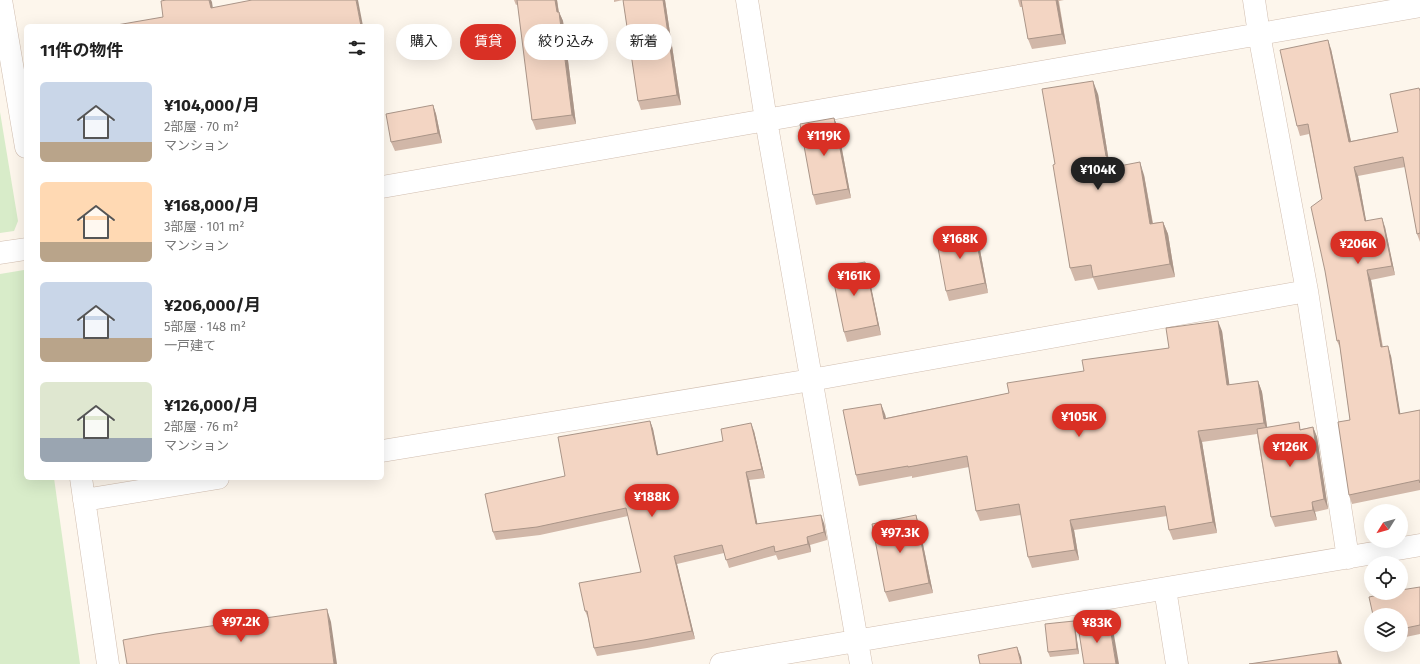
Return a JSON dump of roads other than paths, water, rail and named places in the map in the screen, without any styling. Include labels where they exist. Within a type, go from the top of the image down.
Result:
[{"type":"street","points":[[1,0],[24,135]]},
{"type":"street","points":[[747,0],[766,120],[860,664]]},
{"type":"street","points":[[1254,0],[1307,291],[1348,558]]},
{"type":"street","points":[[384,187],[1420,6]]},
{"type":"street","points":[[0,253],[24,249]]},
{"type":"street","points":[[384,451],[811,380],[1307,291]]},
{"type":"street","points":[[81,480],[108,664]]},
{"type":"street","points":[[84,500],[206,480]]},
{"type":"street","points":[[721,664],[1420,545]]},
{"type":"street","points":[[1164,589],[1177,664]]}]
